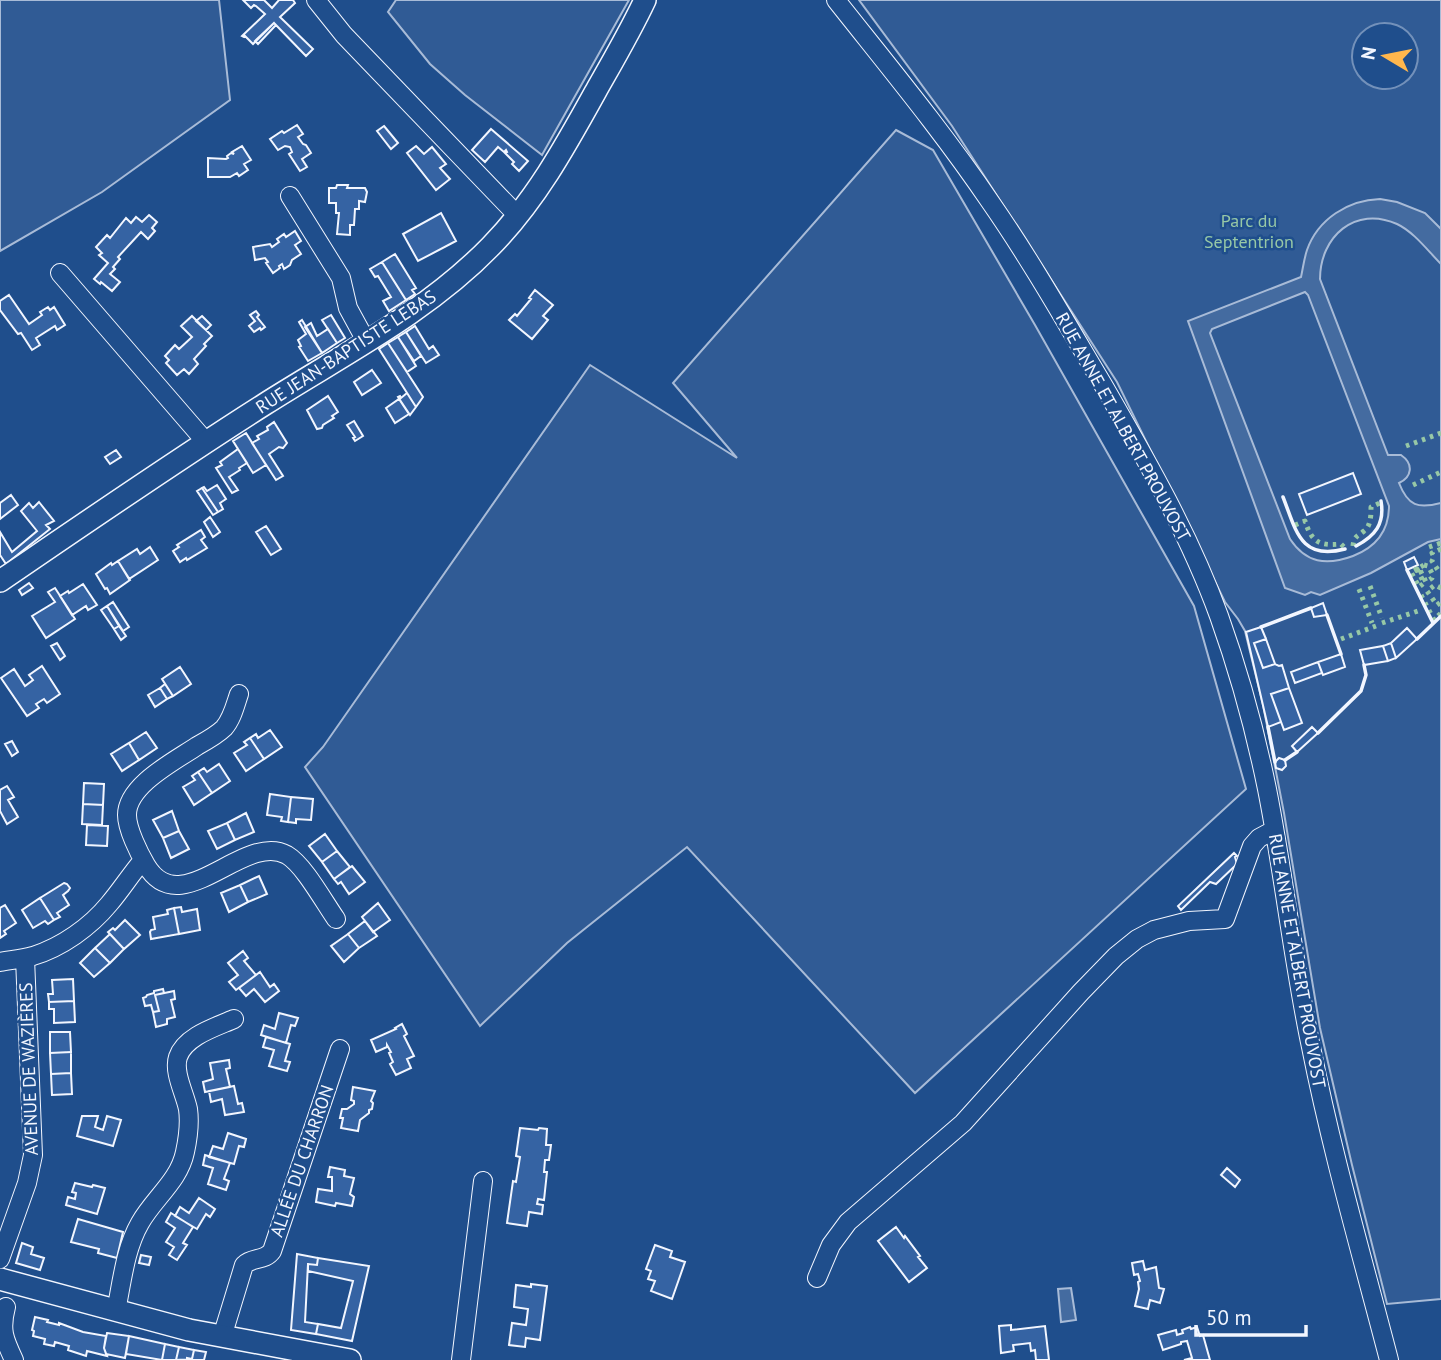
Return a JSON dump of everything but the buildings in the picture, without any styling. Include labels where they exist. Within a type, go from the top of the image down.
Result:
[{"type":"main road","name":"RUE JEAN-BAPTISTE LEBAS","points":[[0,581],[141,485],[412,313],[450,285],[492,245],[544,181],[645,5]]},
{"type":"main road","points":[[0,1279],[175,1327],[350,1360]]},
{"type":"street","points":[[316,0],[344,35],[517,216]]},
{"type":"street","name":"RUE ANNE ET ALBERT PROUVOST","points":[[836,0],[944,136],[1006,224],[1123,419],[1202,573],[1227,640],[1253,729],[1266,784],[1316,1073],[1390,1360]]},
{"type":"street","points":[[290,196],[341,278],[348,308],[366,341]]},
{"type":"street","points":[[60,273],[206,443]]},
{"type":"street","points":[[239,694],[229,721],[220,731],[152,777],[134,796],[128,808],[128,823],[143,860],[159,879],[181,885],[199,880],[258,852],[280,852],[298,865],[335,919]]},
{"type":"street","points":[[817,1278],[831,1245],[848,1222],[963,1123],[1116,956],[1137,939],[1154,930],[1189,921],[1225,919],[1252,845],[1274,830]]},
{"type":"street","points":[[0,962],[44,952],[93,921],[109,905],[143,860]]},
{"type":"street","name":"AVENUE DE WAZIÈRES","points":[[0,1259],[33,1162],[25,958]]},
{"type":"street","points":[[116,1311],[136,1230],[178,1172],[185,1155],[188,1111],[177,1068],[178,1057],[186,1045],[196,1038],[234,1019]]},
{"type":"street","name":"ALLÉE DU CHARRON","points":[[222,1337],[244,1265],[266,1257],[272,1251],[340,1049]]},
{"type":"street","points":[[461,1360],[483,1181]]},
{"type":"street","points":[[6,1307],[2,1328],[14,1360]]},
{"type":"shaded area","points":[[0,0],[219,0],[230,100],[102,192],[0,251]]},
{"type":"shaded area","points":[[396,0],[629,0],[542,155],[430,64],[388,12]]},
{"type":"shaded area","name":"Parc du Septentrion","points":[[859,0],[1441,0],[1441,1299],[1387,1304],[1320,1028],[1284,813],[1245,631],[1225,602],[1117,382],[952,126]]},
{"type":"shaded area","points":[[896,130],[933,150],[1194,606],[1246,789],[915,1093],[687,847],[567,943],[480,1026],[305,767],[323,747],[590,365],[737,458],[673,383]]},
{"type":"shaded area","points":[[1368,200],[1397,202],[1425,213],[1441,229],[1441,264],[1415,237],[1397,224],[1382,219],[1354,222],[1333,238],[1326,250],[1320,279],[1388,455],[1401,455],[1410,466],[1409,474],[1399,483],[1402,491],[1415,504],[1426,506],[1441,503],[1441,539],[1428,542],[1371,573],[1320,595],[1311,592],[1305,595],[1285,588],[1188,321],[1301,277],[1307,250],[1319,229],[1346,207]],"holes":[[[1305,292],[1389,506],[1387,523],[1380,537],[1361,552],[1334,561],[1310,558],[1290,539],[1210,333],[1212,329]]]},
{"type":"shaded area","points":[[1071,1288],[1076,1320],[1061,1322],[1058,1289]]},
{"type":"hedge","points":[[1406,446],[1441,433]]},
{"type":"hedge","points":[[1413,485],[1441,472]]},
{"type":"hedge","points":[[1353,546],[1355,538],[1368,526],[1371,507],[1380,503]]},
{"type":"hedge","points":[[1295,525],[1305,521],[1318,541],[1341,544],[1345,548]]},
{"type":"hedge","points":[[1429,547],[1441,543]]},
{"type":"hedge","points":[[1441,549],[1432,553],[1432,561],[1441,571]]},
{"type":"hedge","points":[[1424,565],[1428,566],[1433,575],[1426,582],[1419,568],[1424,565]]},
{"type":"hedge","points":[[1417,569],[1424,583],[1419,587],[1411,572],[1417,569]]},
{"type":"hedge","points":[[1441,588],[1435,585],[1427,591],[1437,605],[1441,602]]},
{"type":"hedge","points":[[1370,586],[1382,618]]},
{"type":"hedge","points":[[1359,589],[1372,623]]},
{"type":"hedge","points":[[1421,595],[1434,620],[1441,613]]},
{"type":"hedge","points":[[1382,623],[1421,610]]},
{"type":"hedge","points":[[1341,639],[1376,626]]},
{"type":"wall","points":[[1283,497],[1296,531],[1309,547],[1330,552],[1345,549]]},
{"type":"wall","points":[[1356,546],[1368,538],[1380,523],[1381,501]]},
{"type":"wall","points":[[1407,570],[1433,623]]},
{"type":"wall","points":[[1261,627],[1311,608]]},
{"type":"wall","points":[[1327,615],[1341,654]]},
{"type":"wall","points":[[1417,639],[1441,616]]},
{"type":"wall","points":[[1318,733],[1361,691],[1366,675],[1364,665]]},
{"type":"wall","points":[[1268,727],[1275,762]]},
{"type":"wall","points":[[1285,760],[1297,752]]}]
